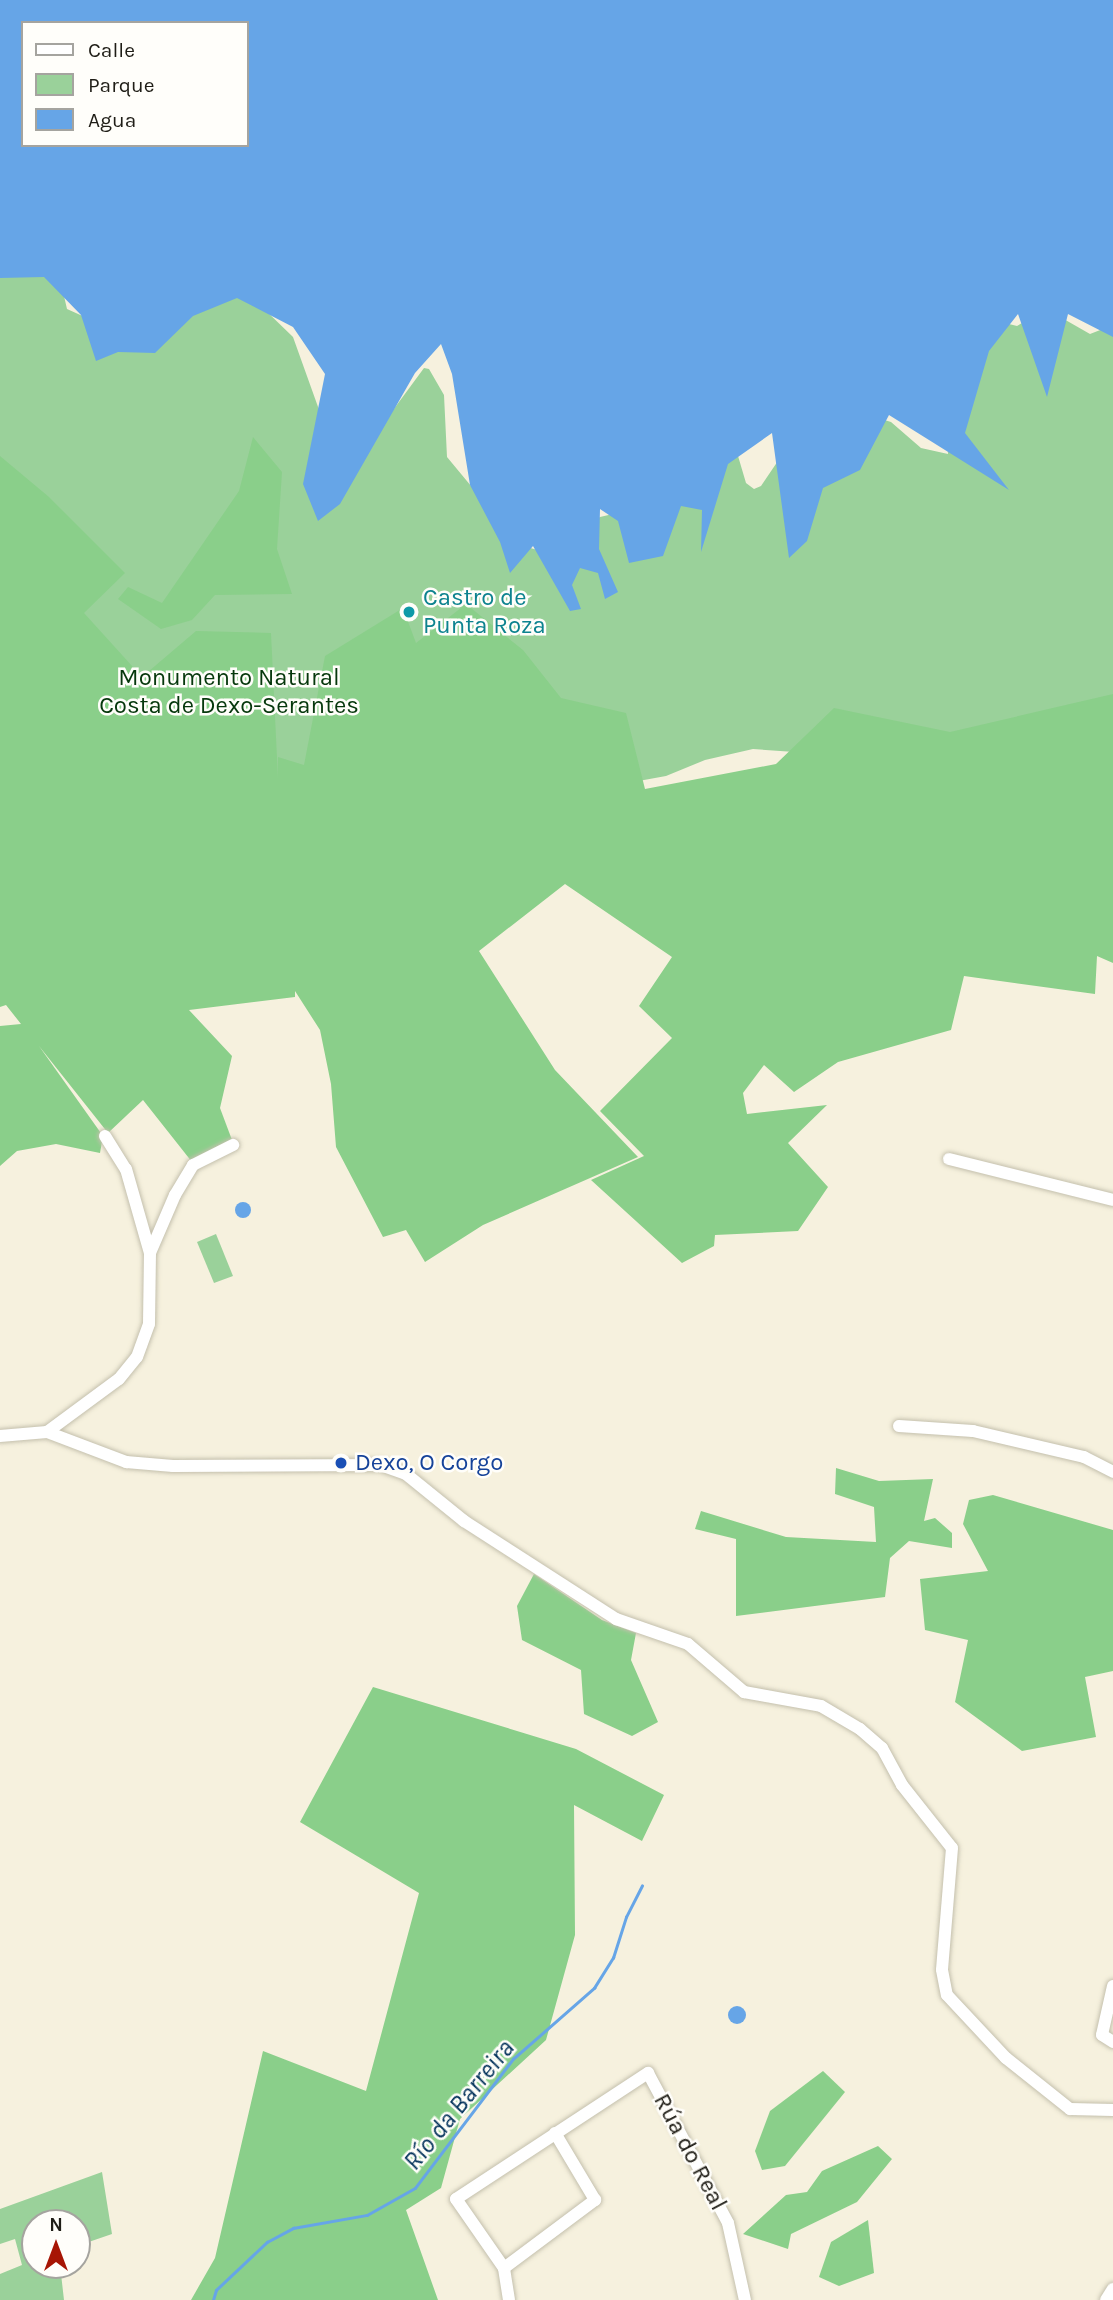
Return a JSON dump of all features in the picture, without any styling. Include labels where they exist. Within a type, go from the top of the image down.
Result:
[{"type":"street","points":[[47,1432],[119,1379],[137,1357],[149,1324],[150,1253],[126,1169],[105,1136]]},
{"type":"street","points":[[150,1253],[193,1165],[233,1145]]},
{"type":"street","points":[[949,1159],[1113,1200]]},
{"type":"street","points":[[899,1426],[973,1431],[1084,1457],[1113,1472]]},
{"type":"street","points":[[0,1436],[47,1432],[126,1462],[381,1465],[406,1474],[464,1521],[616,1619],[688,1644],[744,1692],[821,1706],[860,1729],[882,1748],[902,1785],[952,1848],[942,1970],[947,1995],[1006,2058],[1070,2109],[1113,2110]]},
{"type":"street","points":[[1113,1986],[1102,2035],[1113,2042]]},
{"type":"street","name":"Rúa do Real","points":[[504,2268],[456,2199],[648,2073],[728,2223],[745,2300]]},
{"type":"street","points":[[509,2300],[504,2268],[595,2200],[555,2133]]},
{"type":"street","points":[[1106,2300],[1113,2289]]},
{"type":"green space","name":"Monumento Natural Costa de Dexo-Serantes","points":[[0,258],[61,283],[67,309],[87,318],[228,291],[260,305],[293,337],[322,418],[385,421],[424,368],[429,369],[444,395],[447,457],[520,545],[541,551],[600,517],[681,498],[733,439],[746,483],[754,489],[761,486],[784,452],[878,418],[891,422],[921,448],[948,454],[944,398],[1009,324],[1017,326],[1032,317],[1062,318],[1090,334],[1113,325],[1113,815],[809,753],[753,749],[705,760],[666,776],[611,786],[0,830]]},
{"type":"green space","points":[[253,437],[282,472],[277,549],[292,594],[215,595],[192,620],[161,629],[118,599],[128,587],[162,603],[239,491]]},
{"type":"green space","points":[[0,456],[49,497],[125,573],[84,613],[142,677],[196,631],[271,633],[278,778],[278,757],[304,765],[325,656],[403,608],[416,643],[466,604],[523,650],[561,698],[626,713],[645,789],[776,764],[834,708],[950,732],[1113,694],[1113,963],[1097,956],[1095,994],[964,976],[951,1030],[838,1062],[794,1092],[764,1065],[743,1093],[747,1114],[827,1105],[788,1143],[828,1187],[798,1231],[715,1235],[714,1246],[682,1263],[591,1180],[644,1156],[600,1111],[672,1038],[639,1006],[672,957],[565,884],[479,951],[555,1070],[638,1157],[483,1225],[425,1262],[406,1230],[383,1237],[336,1147],[331,1084],[320,1030],[295,991],[295,997],[189,1010],[232,1056],[220,1108],[232,1140],[192,1162],[143,1100],[108,1133],[39,1046],[103,1136],[100,1153],[56,1144],[17,1151],[0,1166],[0,1026],[21,1024],[6,1005],[0,1007]]},
{"type":"green space","points":[[216,1234],[233,1276],[214,1283],[197,1242]]},
{"type":"green space","points":[[836,1468],[879,1481],[933,1479],[924,1521],[935,1518],[952,1533],[952,1548],[909,1541],[890,1558],[885,1597],[736,1616],[736,1539],[695,1529],[701,1511],[786,1537],[876,1542],[874,1507],[835,1494]]},
{"type":"green space","points":[[993,1495],[1113,1530],[1113,1671],[1085,1677],[1096,1737],[1022,1751],[955,1702],[968,1640],[925,1630],[920,1579],[988,1571],[963,1524],[969,1500]]},
{"type":"green space","points":[[534,1574],[602,1620],[636,1633],[631,1660],[658,1722],[632,1736],[584,1714],[581,1670],[522,1640],[517,1606]]},
{"type":"green space","points":[[373,1687],[576,1749],[664,1795],[642,1841],[574,1805],[575,1935],[546,2040],[460,2119],[441,2188],[406,2210],[438,2300],[191,2300],[215,2258],[263,2051],[366,2091],[419,1893],[300,1822]]},
{"type":"green space","points":[[823,2071],[845,2092],[785,2166],[762,2170],[755,2151],[770,2111]]},
{"type":"green space","points":[[878,2146],[892,2159],[857,2202],[791,2234],[788,2249],[743,2234],[786,2195],[807,2192],[822,2171]]},
{"type":"green space","points":[[102,2172],[112,2234],[91,2241],[91,2209],[21,2209],[21,2261],[15,2239],[0,2244],[0,2209]]},
{"type":"green space","points":[[868,2220],[874,2273],[839,2286],[819,2277],[831,2242]]},
{"type":"green space","points":[[21,2265],[21,2279],[62,2279],[64,2300],[0,2300],[0,2274]]},
{"type":"water","points":[[0,0],[1113,0],[1113,337],[1068,314],[1047,397],[1018,314],[989,351],[965,433],[1009,490],[889,415],[860,470],[823,488],[807,541],[789,558],[772,433],[728,464],[701,552],[702,510],[681,506],[663,556],[629,563],[618,521],[600,509],[599,549],[618,592],[605,599],[598,573],[580,568],[572,585],[581,609],[570,611],[533,546],[510,573],[500,542],[470,485],[452,374],[441,344],[415,373],[340,504],[318,521],[303,484],[325,374],[293,327],[237,298],[193,316],[155,353],[118,352],[96,361],[81,315],[44,277],[0,278]]},
{"type":"water","points":[[243,1202],[249,1204],[249,1216],[243,1218],[237,1216],[235,1210],[237,1204]]},
{"type":"water","points":[[733,2006],[741,2006],[746,2015],[744,2022],[733,2024],[728,2019],[728,2011]]},
{"type":"waterway","name":"Río da Barreira","points":[[213,2300],[216,2290],[267,2242],[293,2228],[367,2215],[415,2188],[513,2059],[594,1988],[613,1958],[626,1917],[642,1886]]},
{"type":"place","name":"Castro de Punta Roza","points":[[409,612]]},
{"type":"place","name":"Dexo, O Corgo","points":[[341,1463]]}]
